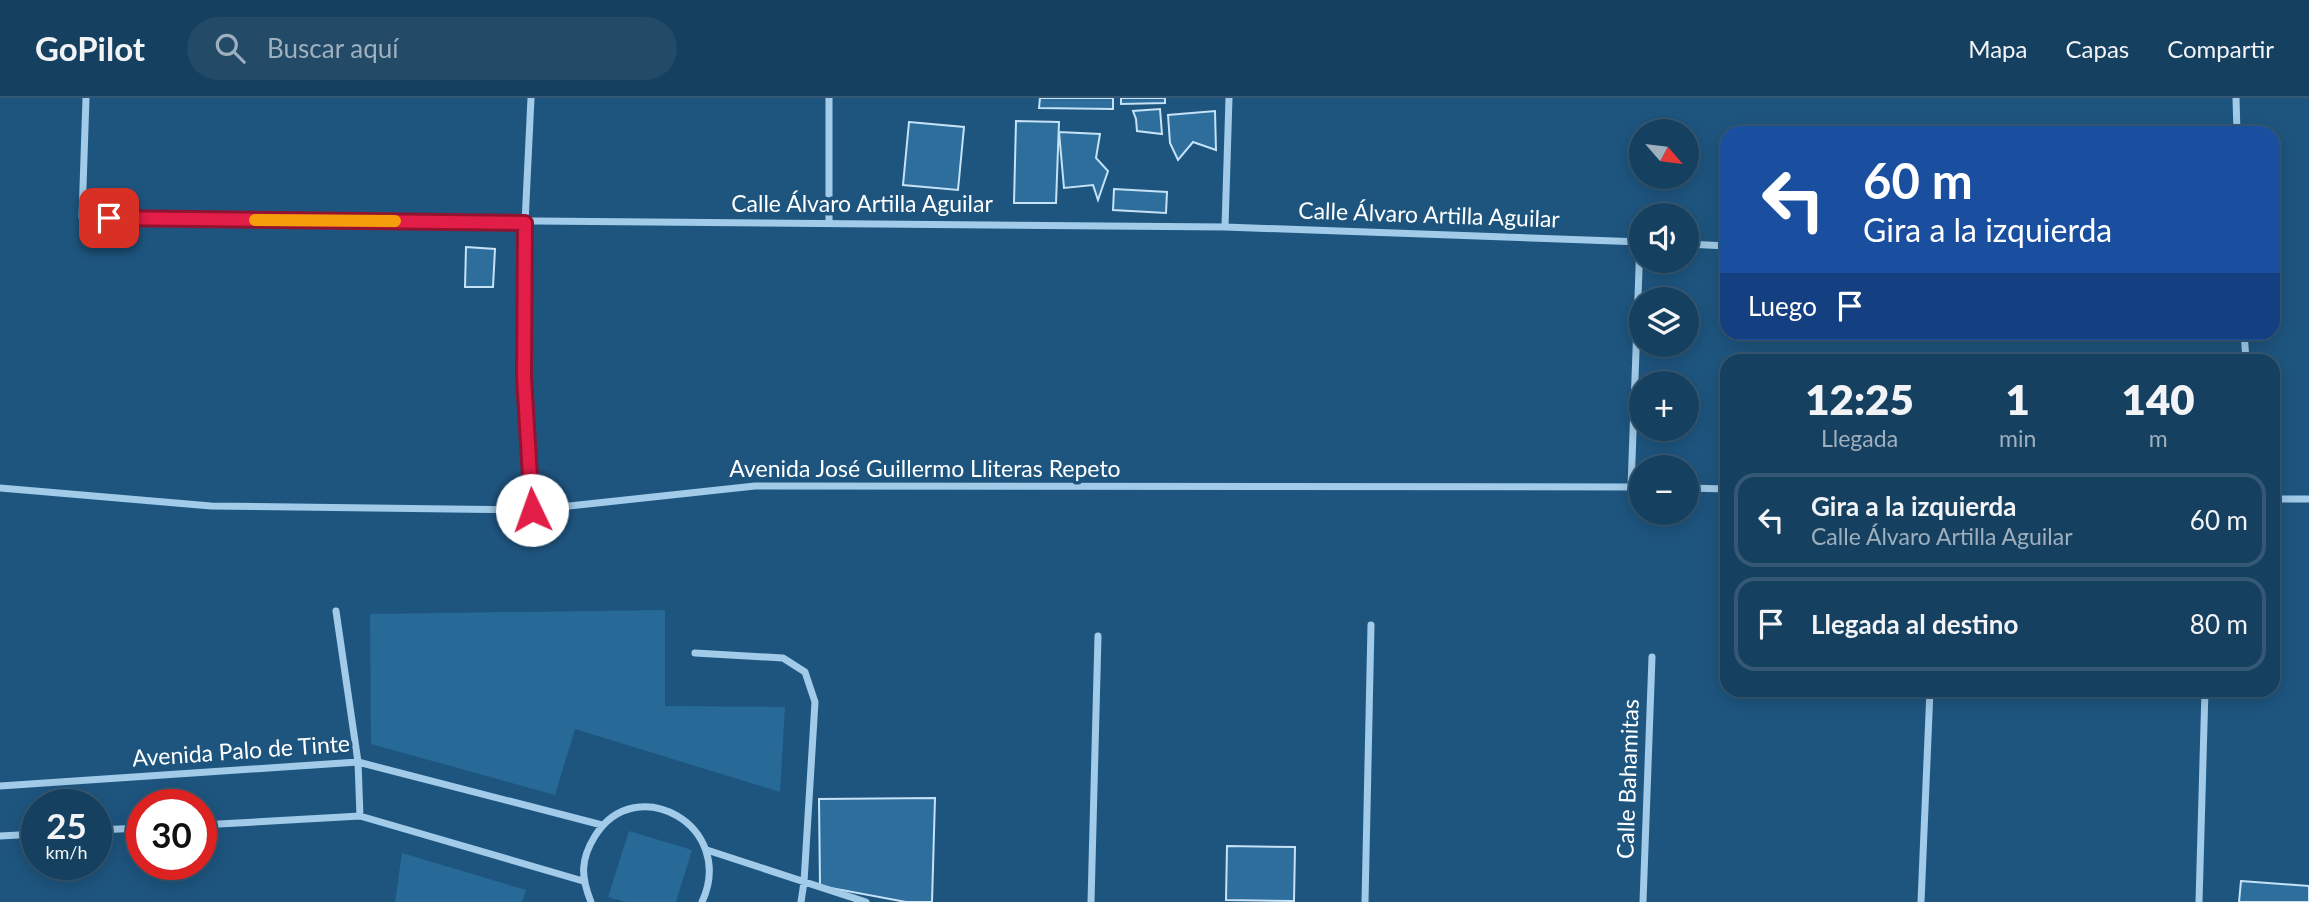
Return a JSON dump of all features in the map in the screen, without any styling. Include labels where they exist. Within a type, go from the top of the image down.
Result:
[{"type":"street","name":"Calle Álvaro Artilla Aguilar","points":[[86,98],[82,218],[1225,227],[1629,242]]},
{"type":"street","points":[[531,98],[525,223],[524,377],[532,510]]},
{"type":"street","points":[[829,98],[829,222]]},
{"type":"street","points":[[1225,227],[1229,98]]},
{"type":"street","points":[[2236,98],[2236,126]]},
{"type":"street","points":[[1699,245],[1720,246]]},
{"type":"street","points":[[1632,455],[1640,273]]},
{"type":"street","name":"Avenida José Guillermo Lliteras Repeto","points":[[0,488],[211,506],[532,510],[754,486],[1629,487]]},
{"type":"street","points":[[1699,488],[1720,489]]},
{"type":"street","points":[[2280,499],[2309,499]]},
{"type":"street","points":[[336,611],[358,762],[360,816]]},
{"type":"street","points":[[1365,902],[1371,625]]},
{"type":"street","points":[[1091,902],[1098,636]]},
{"type":"street","points":[[695,653],[783,658],[805,672],[815,702],[804,882],[800,902]]},
{"type":"street","name":"Calle Bahamitas","points":[[1643,902],[1652,657]]},
{"type":"street","points":[[1921,902],[1930,697]]},
{"type":"street","points":[[2199,902],[2205,697]]},
{"type":"street","name":"Avenida Palo de Tinte","points":[[0,786],[358,762],[602,825]]},
{"type":"street","points":[[590,902],[583,881],[586,851],[602,825],[620,813],[640,807],[661,808],[680,817],[696,831],[706,850],[710,875],[704,901]]},
{"type":"street","points":[[217,824],[360,816],[583,881]]},
{"type":"street","points":[[0,836],[21,835]]},
{"type":"street","points":[[706,850],[866,902]]},
{"type":"shaded area","points":[[665,610],[665,706],[785,707],[780,792],[575,729],[555,795],[371,744],[370,614]]},
{"type":"shaded area","points":[[629,831],[692,850],[676,902],[625,902],[608,897]]},
{"type":"shaded area","points":[[402,853],[526,890],[522,902],[395,902]]},
{"type":"building","points":[[1040,98],[1113,98],[1113,109],[1039,108]]},
{"type":"building","points":[[1121,98],[1165,98],[1165,103],[1121,104]]},
{"type":"building","points":[[1160,109],[1162,134],[1137,131],[1133,111]]},
{"type":"building","points":[[1215,111],[1216,150],[1193,142],[1178,160],[1170,143],[1168,115]]},
{"type":"building","points":[[1016,121],[1059,122],[1056,203],[1014,203]]},
{"type":"building","points":[[909,122],[964,127],[958,190],[903,185]]},
{"type":"building","points":[[1059,132],[1100,134],[1096,158],[1108,171],[1098,200],[1093,185],[1064,188]]},
{"type":"building","points":[[1114,189],[1167,192],[1166,213],[1113,210]]},
{"type":"building","points":[[466,247],[495,249],[493,287],[465,287]]},
{"type":"building","points":[[935,798],[932,902],[906,902],[820,886],[819,799]]},
{"type":"building","points":[[1227,846],[1295,847],[1294,901],[1226,900]]},
{"type":"building","points":[[2241,881],[2309,886],[2309,902],[2239,902]]},
{"type":"slow traffic","points":[[255,220],[395,221]]},
{"type":"route","points":[[109,218],[525,223],[524,377],[532,510]]}]
